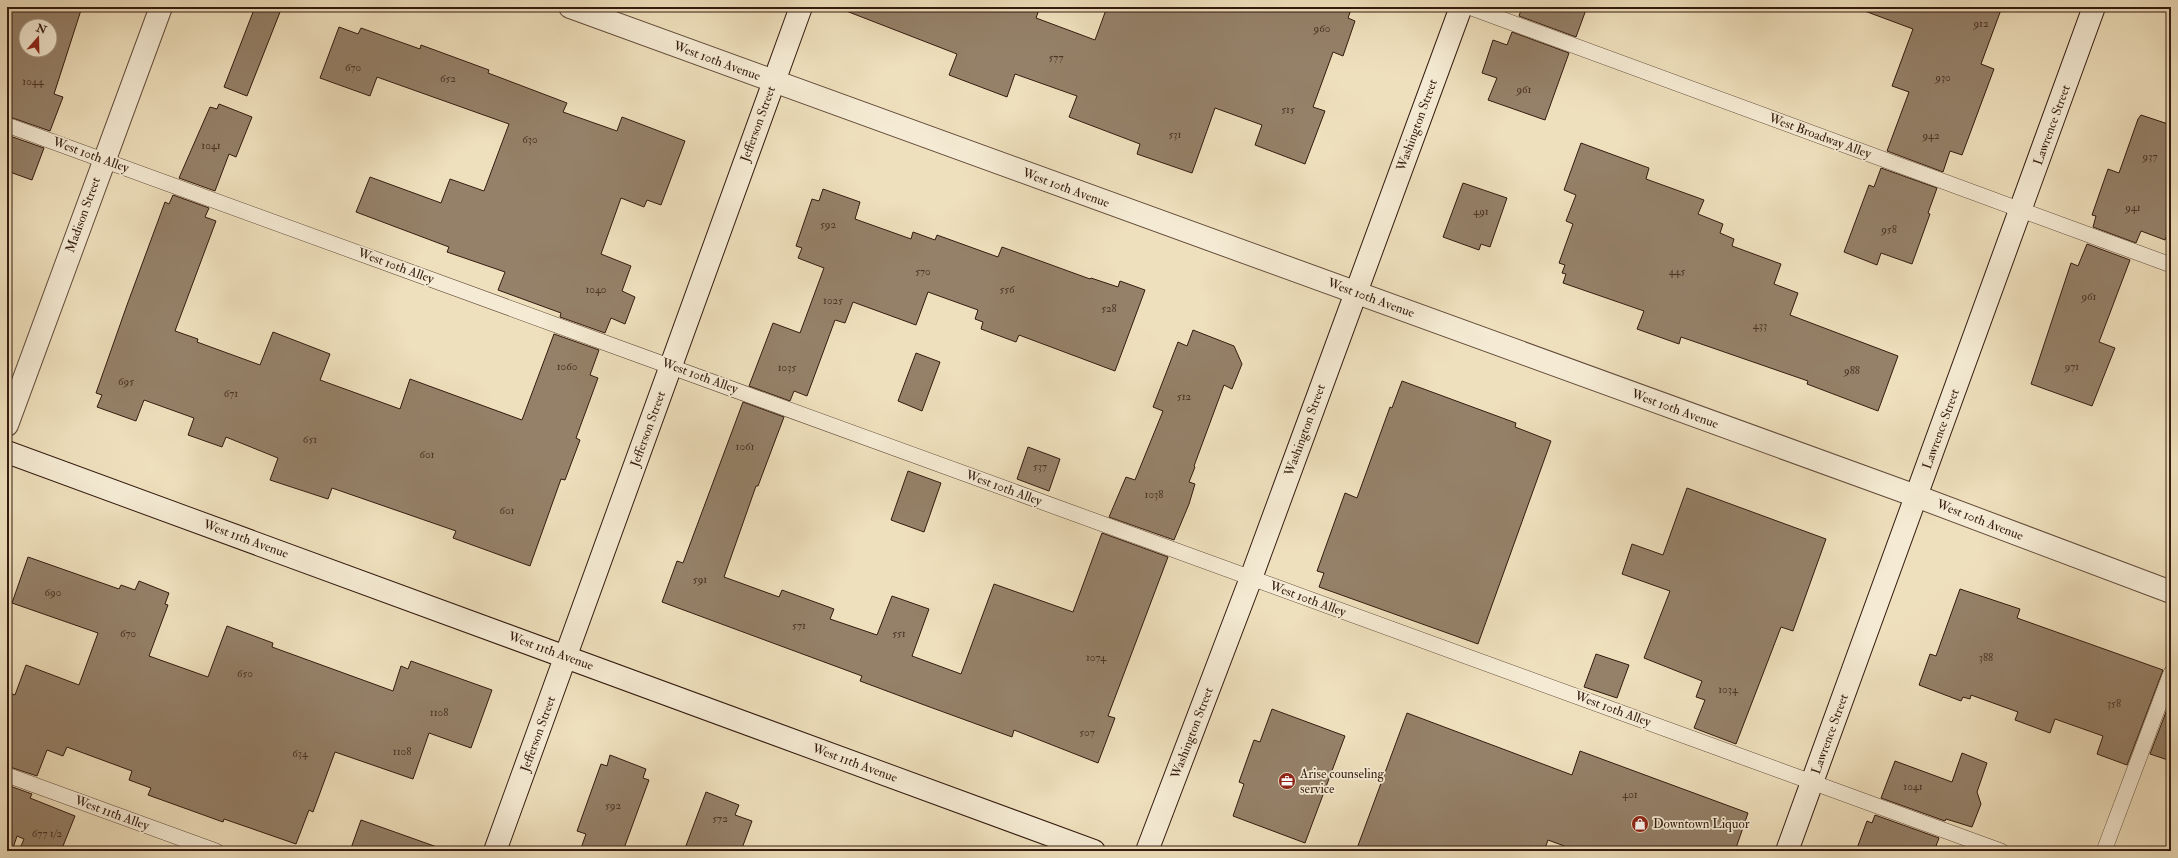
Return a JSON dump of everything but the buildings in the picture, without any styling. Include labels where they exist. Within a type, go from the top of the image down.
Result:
[{"type":"street","name":"Madison Street","points":[[7,424],[161,7]]},
{"type":"street","name":"West 10th Avenue","points":[[570,7],[1916,496],[2171,592]]},
{"type":"street","name":"Jefferson Street","points":[[495,851],[567,657],[801,7]]},
{"type":"street","name":"Washington Street","points":[[1147,851],[1251,578],[1461,7]]},
{"type":"street","name":"Lawrence Street","points":[[1787,851],[2094,7]]},
{"type":"street","name":"West 11th Avenue","points":[[7,452],[1094,851]]},
{"type":"lane","name":"West Broadway Alley","points":[[1469,7],[2171,265]]},
{"type":"lane","name":"West 10th Alley","points":[[7,125],[2001,851]]},
{"type":"lane","points":[[2104,851],[2171,673]]},
{"type":"lane","name":"West 11th Alley","points":[[7,775],[216,851]]},
{"type":"place","name":"Arise counseling service","points":[[1287,781]]},
{"type":"place","name":"Downtown Liquor","points":[[1640,824]]}]
